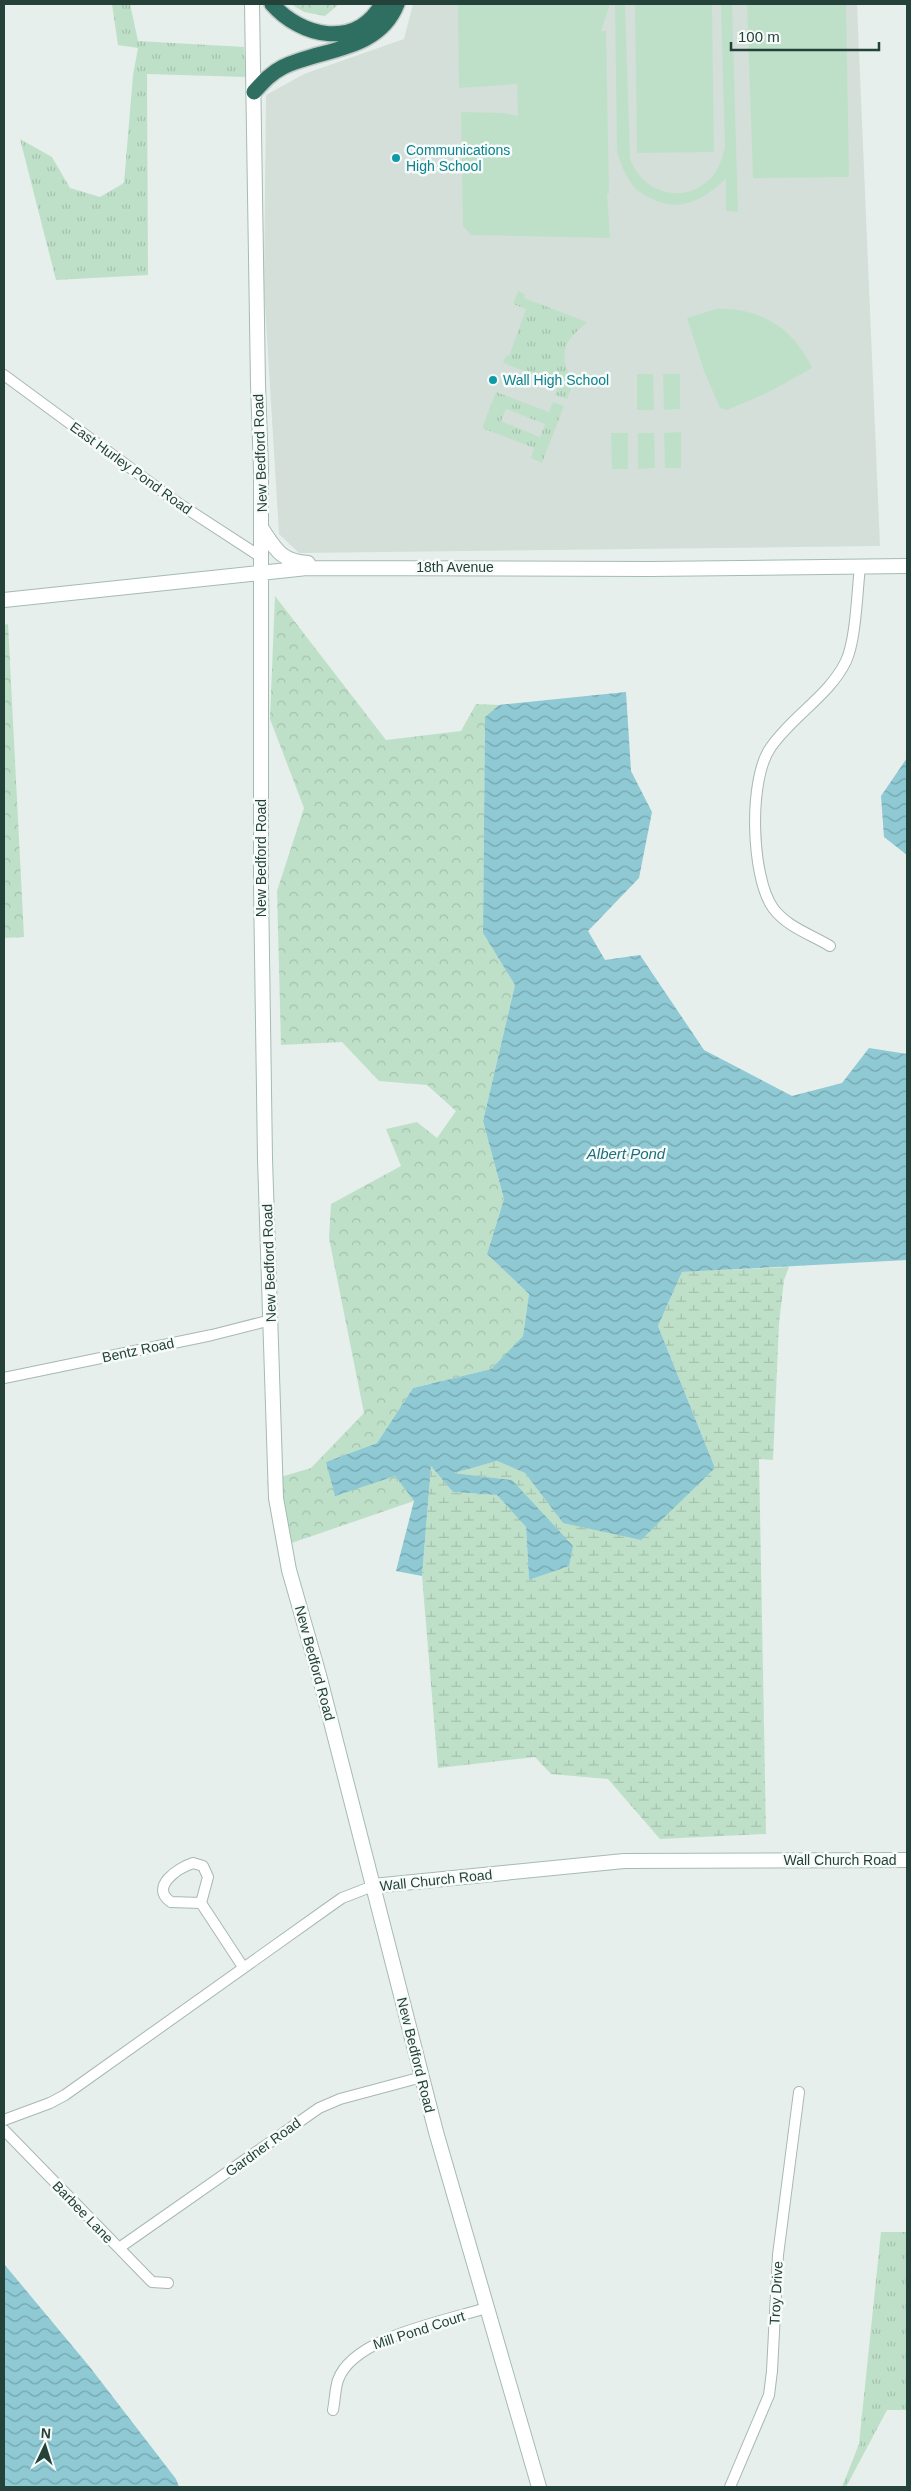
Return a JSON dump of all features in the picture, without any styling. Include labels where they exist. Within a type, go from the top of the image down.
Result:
[{"type":"highway","points":[[272,4],[294,24],[310,31],[332,34],[358,27],[369,20],[382,4]]},
{"type":"highway","points":[[254,92],[267,78],[282,67],[368,38],[388,21],[397,4]]},
{"type":"street","name":"New Bedford Road","points":[[252,4],[262,529],[260,573],[264,1159],[271,1320],[274,1481],[281,1534],[422,2077],[486,2308],[540,2487]]},
{"type":"street","name":"East Hurley Pond Road","points":[[4,375],[178,503],[261,557]]},
{"type":"street","points":[[262,529],[276,551],[293,562],[351,567]]},
{"type":"street","name":"18th Avenue","points":[[4,600],[260,573],[351,567],[650,569],[907,566]]},
{"type":"street","points":[[830,946],[786,921],[773,907],[765,894],[758,873],[756,787],[761,765],[772,745],[836,677],[847,660],[860,567]]},
{"type":"street","name":"Bentz Road","points":[[4,1378],[212,1335],[271,1320]]},
{"type":"street","name":"Wall Church Road","points":[[4,2120],[50,2103],[342,1898],[373,1886],[624,1861],[907,1860]]},
{"type":"street","points":[[193,1863],[203,1866],[208,1877],[200,1903],[171,1902],[163,1894],[165,1881],[193,1863]]},
{"type":"street","points":[[200,1903],[243,1967]]},
{"type":"street","name":"Gardner Road","points":[[119,2248],[319,2108],[340,2099],[422,2077]]},
{"type":"street","name":"Troy Drive","points":[[730,2487],[769,2395],[778,2255],[799,2092]]},
{"type":"street","name":"Barbee Lane","points":[[4,2130],[152,2282],[168,2283]]},
{"type":"street","name":"Mill Pond Court","points":[[333,2410],[338,2379],[353,2359],[368,2347],[386,2338],[486,2308]]},
{"type":"shaded area","points":[[413,4],[857,4],[880,546],[299,553],[279,534],[264,288],[266,95],[304,74],[404,39]]},
{"type":"green space","points":[[112,4],[130,4],[138,41],[244,47],[246,77],[147,74],[148,275],[56,280],[20,139],[52,157],[70,188],[100,197],[124,183],[133,75],[138,48],[118,45]]},
{"type":"green space","points":[[291,4],[339,4],[325,16],[304,12]]},
{"type":"green space","points":[[458,4],[610,4],[601,31],[606,31],[609,193],[607,194],[610,238],[471,235],[463,226],[461,112],[504,113],[518,116],[517,84],[459,88]]},
{"type":"green space","points":[[615,4],[625,4],[630,158],[635,170],[653,187],[676,193],[688,192],[710,179],[718,168],[723,155],[725,147],[721,4],[732,4],[738,212],[726,211],[726,178],[701,198],[691,202],[671,205],[650,198],[636,189],[629,179],[617,152]]},
{"type":"green space","points":[[635,4],[712,4],[714,152],[637,153]]},
{"type":"green space","points":[[747,4],[846,4],[849,177],[753,178]]},
{"type":"green space","points":[[518,291],[525,294],[524,298],[587,322],[574,334],[565,349],[565,363],[568,373],[576,376],[567,399],[555,395],[559,384],[503,363],[506,355],[509,356],[526,309],[513,304]]},
{"type":"green space","points":[[716,309],[732,309],[747,312],[761,316],[773,323],[785,331],[795,342],[812,368],[767,393],[727,410],[720,408],[704,371],[687,318]]},
{"type":"green space","points":[[637,374],[653,374],[654,410],[637,410]]},
{"type":"green space","points":[[663,374],[680,374],[680,409],[664,410]]},
{"type":"green space","points":[[496,392],[549,412],[553,402],[564,406],[542,463],[531,458],[534,448],[482,428]],"holes":[[[506,409],[545,424],[540,437],[501,421]]]},
{"type":"green space","points":[[681,432],[681,468],[665,468],[664,433]]},
{"type":"green space","points":[[611,433],[628,433],[628,469],[612,469]]},
{"type":"green space","points":[[638,433],[654,433],[655,468],[638,469]]},
{"type":"green space","points":[[275,596],[386,740],[461,731],[476,704],[499,705],[485,717],[483,933],[515,985],[483,1121],[504,1199],[487,1254],[529,1294],[523,1336],[491,1369],[413,1388],[377,1443],[326,1462],[395,1476],[414,1501],[277,1548],[267,1481],[311,1468],[364,1413],[329,1238],[331,1204],[401,1166],[386,1129],[417,1122],[437,1138],[456,1111],[427,1085],[379,1081],[342,1042],[281,1045],[277,891],[304,808],[270,719]]},
{"type":"green space","points":[[8,624],[24,937],[4,938],[4,625]]},
{"type":"green space","points":[[789,1267],[784,1280],[779,1323],[773,1460],[759,1459],[766,1834],[660,1839],[608,1779],[551,1774],[535,1757],[438,1768],[422,1576],[431,1465],[453,1492],[497,1495],[526,1527],[529,1580],[568,1566],[512,1480],[453,1473],[497,1461],[525,1473],[563,1523],[715,1468],[658,1326],[682,1272]]},
{"type":"green space","points":[[881,2232],[907,2232],[907,2410],[887,2410],[846,2487],[842,2487],[859,2444]]},
{"type":"water","name":"Albert Pond","points":[[626,692],[631,771],[652,812],[639,878],[588,931],[605,960],[640,955],[704,1050],[792,1096],[842,1083],[869,1048],[907,1054],[907,1260],[682,1272],[658,1326],[715,1468],[641,1540],[563,1523],[525,1473],[497,1461],[454,1473],[512,1480],[573,1546],[569,1566],[529,1580],[526,1527],[497,1495],[453,1492],[431,1466],[422,1576],[396,1571],[414,1501],[395,1476],[335,1496],[326,1462],[377,1443],[413,1388],[491,1369],[523,1336],[529,1294],[487,1254],[504,1199],[483,1121],[515,985],[483,933],[485,717],[499,705]]},
{"type":"water","points":[[907,758],[907,855],[884,837],[881,796]]},
{"type":"water","points":[[4,2264],[89,2366],[176,2479],[179,2487],[4,2487]]},
{"type":"place","name":"Communications High School","points":[[396,158]]},
{"type":"place","name":"Wall High School","points":[[493,380]]}]
